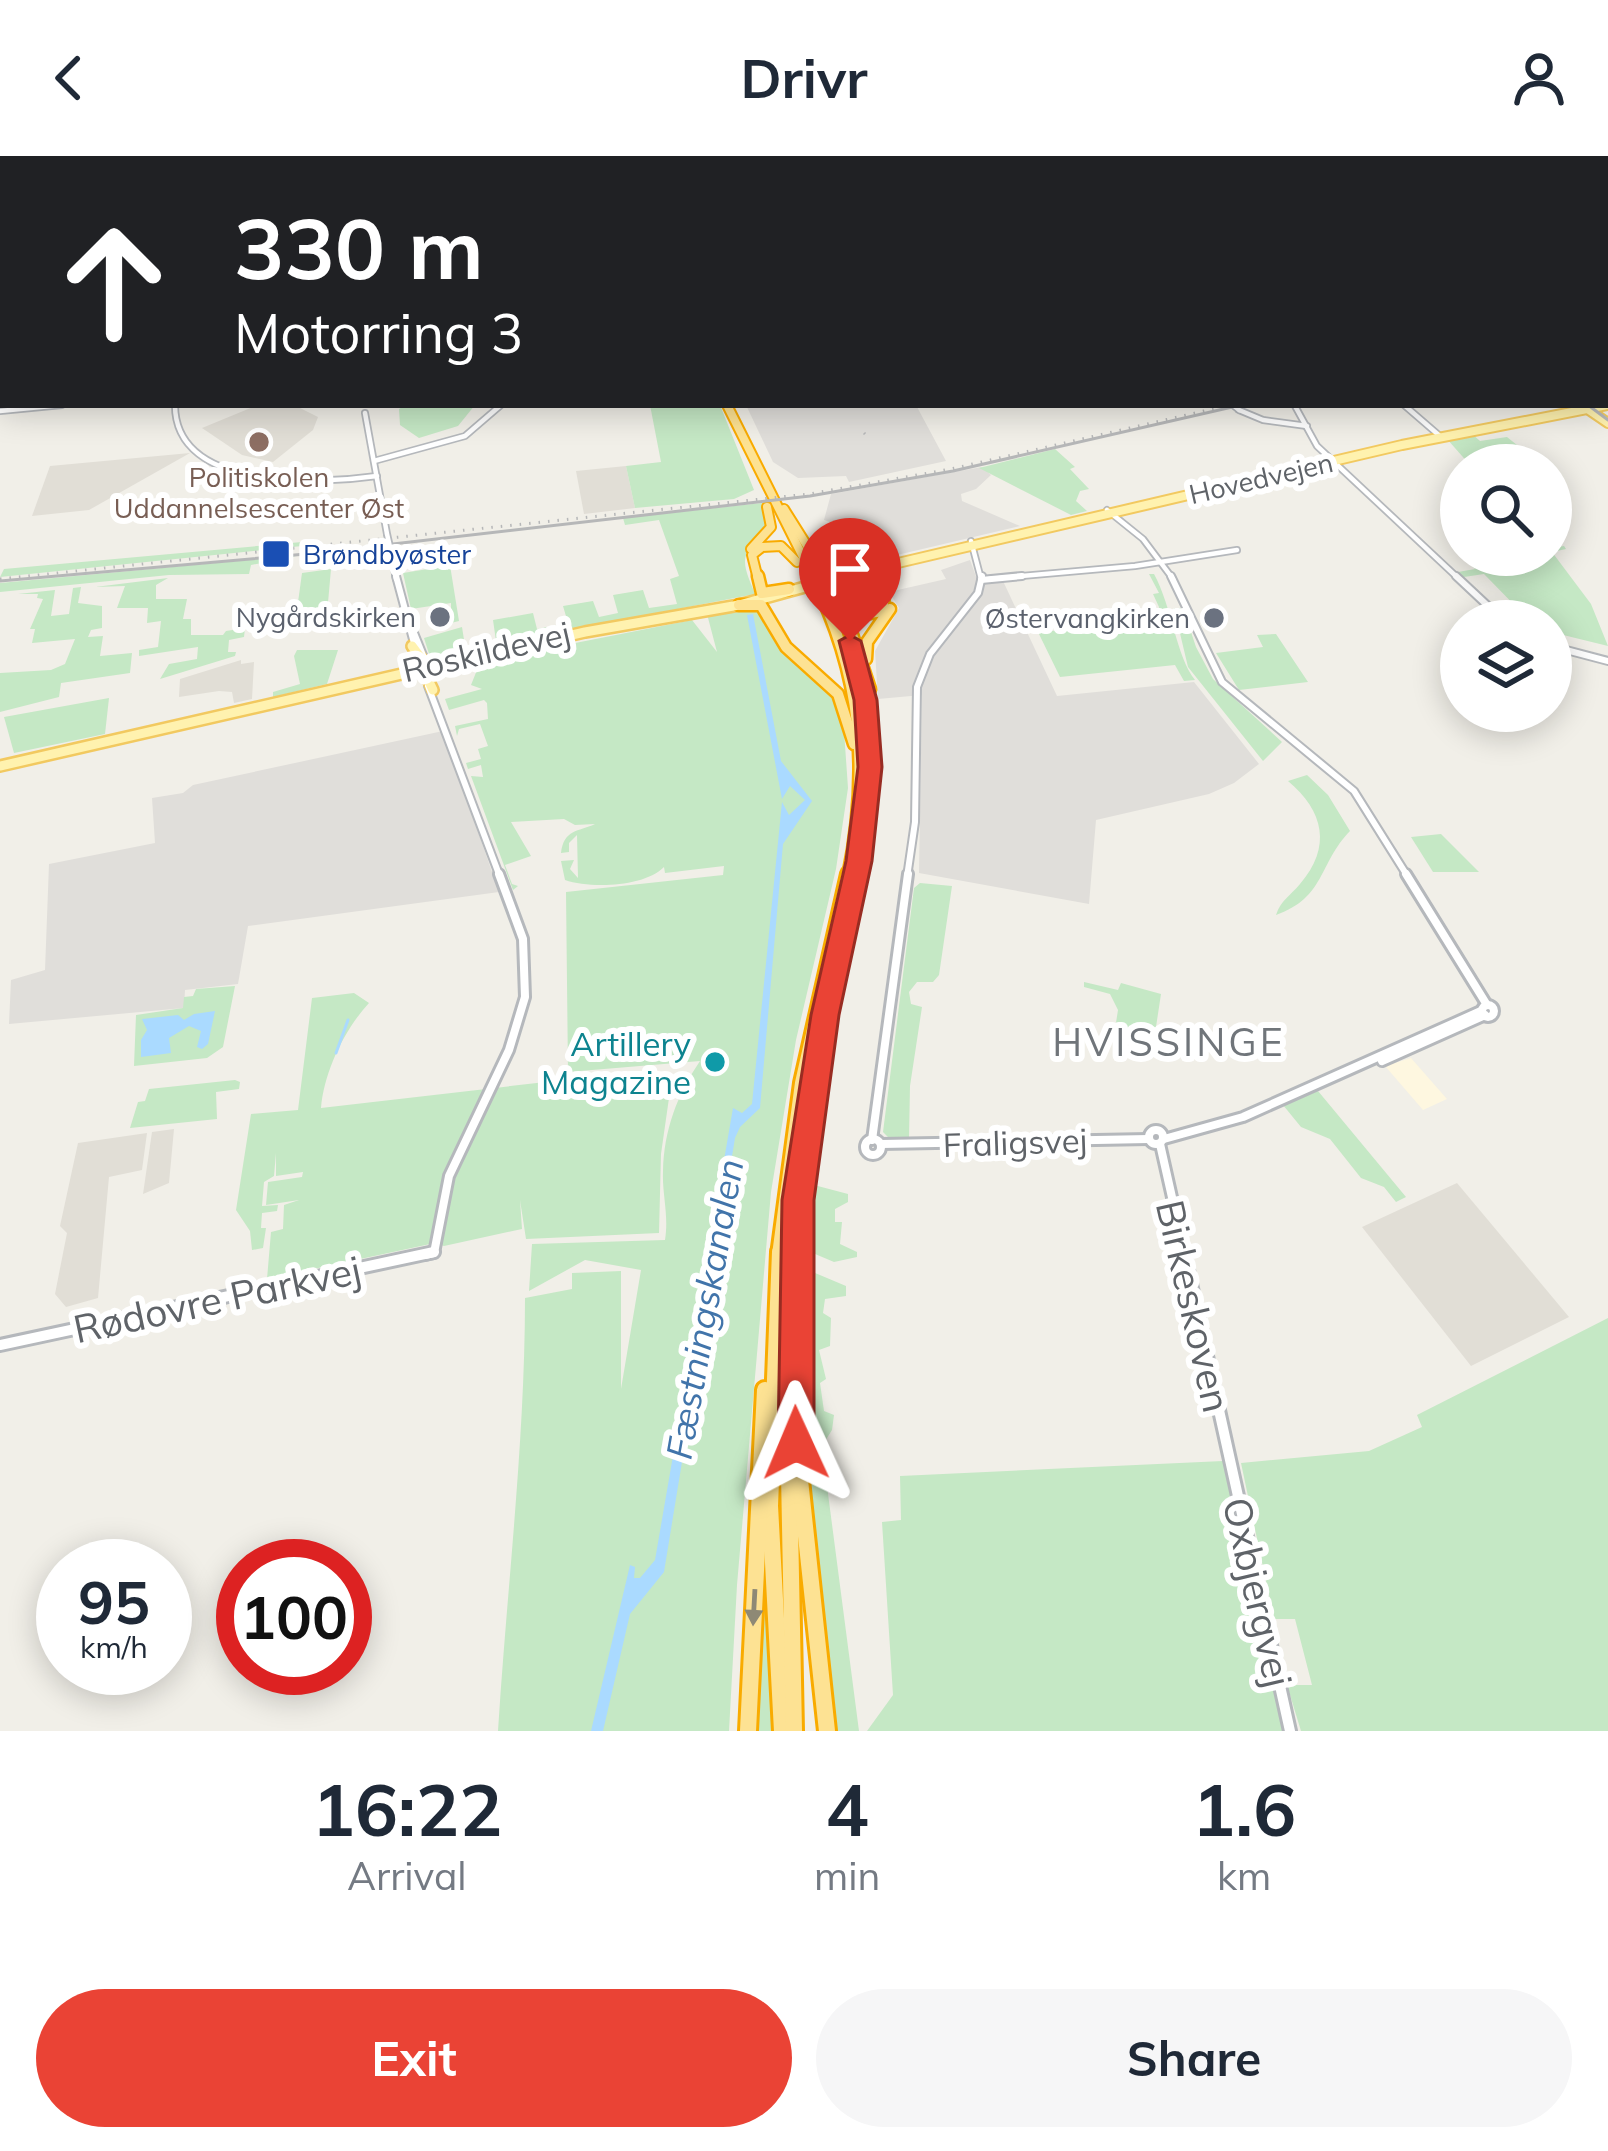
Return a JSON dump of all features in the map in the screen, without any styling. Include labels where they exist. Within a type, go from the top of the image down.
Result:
[{"type":"highway","points":[[730,409],[827,589],[855,656],[868,718],[870,767]]},
{"type":"highway","points":[[730,409],[743,456],[772,518],[770,530],[748,553],[763,598]]},
{"type":"highway","points":[[730,409],[834,621],[857,703],[861,767],[852,841],[794,1130],[764,1408],[748,1731]]},
{"type":"highway","points":[[784,509],[840,598],[867,678]]},
{"type":"highway","points":[[818,558],[817,539],[837,532],[860,543],[884,596],[882,611],[858,615],[840,598]]},
{"type":"highway","points":[[789,589],[762,593],[751,559],[754,551],[774,546],[794,556],[833,634],[857,703]]},
{"type":"highway","points":[[869,567],[890,560]]},
{"type":"highway","points":[[794,1731],[784,1392],[798,1200],[825,1015],[859,861],[875,733],[866,646],[891,608],[869,567]]},
{"type":"highway","points":[[739,605],[761,605],[786,647],[843,694],[856,754],[852,841]]},
{"type":"highway","points":[[798,1200],[796,1443],[827,1731]]},
{"type":"highway","points":[[774,1324],[771,1536],[782,1731]]},
{"type":"main road","name":"Hovedvejen","points":[[916,557],[1441,436],[1597,408]]},
{"type":"main road","name":"Hovedvejen","points":[[1441,436],[1597,408]]},
{"type":"main road","name":"Hovedvejen","points":[[1110,512],[1335,460]]},
{"type":"main road","points":[[1226,486],[1249,478]]},
{"type":"main road","points":[[890,560],[970,543]]},
{"type":"main road","name":"Roskildevej","points":[[0,764],[617,626],[739,605],[916,557]]},
{"type":"main road","name":"Roskildevej","points":[[106,740],[616,622],[763,598],[805,586]]},
{"type":"main road","points":[[412,646],[433,693]]},
{"type":"street","points":[[0,412],[32,408]]},
{"type":"street","points":[[177,408],[176,424],[183,437],[235,472],[292,484],[376,476]]},
{"type":"street","points":[[374,461],[465,436],[497,408]]},
{"type":"street","points":[[1240,408],[1263,419],[1306,424]]},
{"type":"street","points":[[1298,408],[1335,460],[1482,600]]},
{"type":"street","points":[[1408,408],[1441,436]]},
{"type":"street","points":[[366,417],[412,646]]},
{"type":"street","points":[[1110,512],[1158,562]]},
{"type":"street","points":[[970,543],[981,578],[1093,570],[1237,550]]},
{"type":"street","name":"Fraligsvej","points":[[981,578],[975,598],[930,654],[917,687],[915,822],[882,1063],[878,1144],[1156,1139],[1243,1117],[1484,1009],[1361,801],[1216,675],[1174,580],[1158,562]]},
{"type":"street","points":[[403,609],[424,668]]},
{"type":"street","points":[[1572,652],[1608,661]]},
{"type":"street","name":"Rødovre Parkvej","points":[[0,1345],[434,1252],[453,1165],[523,1018],[528,972],[495,860],[433,693]]},
{"type":"street","name":"Birkeskoven","points":[[1156,1139],[1227,1452]]},
{"type":"street","name":"Oxbjergvej","points":[[1227,1452],[1290,1731]]},
{"type":"shaded area","name":"Politiskolen Uddannelsescenter Øst","points":[[251,408],[300,408],[318,417],[313,430],[273,462],[242,455],[202,428]]},
{"type":"shaded area","points":[[747,408],[918,408],[946,461],[849,482],[846,476],[798,478],[773,462]]},
{"type":"shaded area","points":[[190,453],[89,510],[32,516],[50,466]]},
{"type":"shaded area","points":[[626,466],[635,508],[584,514],[576,471]]},
{"type":"shaded area","points":[[982,467],[991,475],[976,489],[961,494],[962,501],[1020,526],[880,559],[856,531],[824,520],[831,494]]},
{"type":"shaded area","points":[[970,560],[978,582],[1003,581],[1057,696],[1194,682],[1259,764],[1209,794],[1096,820],[1089,904],[919,873],[922,695],[878,699],[875,651],[899,608],[889,592],[946,579],[941,570]]},
{"type":"shaded area","points":[[241,660],[241,664],[254,662],[252,699],[234,703],[232,692],[219,691],[179,697],[180,679]]},
{"type":"shaded area","points":[[443,731],[499,892],[248,926],[238,984],[185,990],[184,1008],[9,1024],[11,980],[45,970],[49,864],[155,843],[152,798]]},
{"type":"shaded area","points":[[1411,1058],[1447,1099],[1423,1110],[1385,1066]]},
{"type":"shaded area","points":[[174,1129],[169,1183],[143,1194],[152,1132]]},
{"type":"shaded area","points":[[147,1133],[142,1170],[109,1177],[98,1298],[66,1307],[55,1294],[67,1233],[60,1226],[78,1143]]},
{"type":"shaded area","points":[[1457,1183],[1569,1317],[1471,1366],[1362,1227]]},
{"type":"green space","points":[[473,408],[458,426],[419,438],[400,425],[399,409]]},
{"type":"green space","points":[[651,408],[721,408],[754,490],[734,499],[635,508],[626,466],[661,462]]},
{"type":"green space","points":[[1471,433],[1480,441],[1507,437],[1516,444],[1451,444],[1447,439]]},
{"type":"green space","points":[[1055,449],[1089,489],[1080,491],[1076,501],[1087,511],[1071,515],[979,468]]},
{"type":"green space","points":[[762,503],[766,529],[745,560],[755,594],[430,657],[424,638],[462,627],[465,646],[496,641],[493,620],[533,613],[537,629],[568,623],[563,606],[593,601],[599,617],[618,613],[613,595],[643,590],[649,608],[677,604],[670,579],[679,576],[659,520],[625,525],[623,518]]},
{"type":"green space","points":[[302,542],[302,546],[0,577],[4,569]]},
{"type":"green space","points":[[301,555],[251,565],[249,574],[169,575],[0,592],[0,583]]},
{"type":"green space","points":[[449,559],[459,621],[451,623],[451,603],[411,609],[403,573],[434,568]]},
{"type":"green space","points":[[331,569],[327,614],[296,617],[302,573]]},
{"type":"green space","points":[[1149,574],[1154,574],[1160,587],[1195,680],[1184,681],[1175,665],[1060,677],[1038,632],[1158,622],[1159,607],[1153,594],[1159,593]]},
{"type":"green space","points":[[1486,576],[1570,576],[1591,604],[1608,646],[1572,637],[1572,600],[1509,600]]},
{"type":"green space","points":[[168,578],[156,585],[156,599],[187,599],[183,619],[191,619],[191,635],[223,635],[245,628],[244,637],[229,640],[228,652],[236,652],[235,656],[160,679],[169,664],[197,659],[198,647],[139,656],[139,650],[158,647],[161,621],[147,623],[148,608],[117,608],[125,586],[95,587]]},
{"type":"green space","points":[[81,587],[78,603],[102,606],[102,628],[91,630],[88,637],[103,636],[100,656],[132,653],[130,673],[61,683],[59,697],[0,712],[0,673],[51,670],[65,664],[75,639],[32,643],[35,629],[30,629],[43,599],[38,594],[18,594],[55,590],[51,616],[69,614],[73,588]]},
{"type":"green space","points":[[759,605],[780,646],[842,702],[848,788],[836,869],[796,1040],[771,1192],[729,1731],[498,1731],[519,1460],[525,1298],[572,1289],[572,1273],[621,1271],[621,1389],[641,1270],[585,1260],[529,1291],[532,1244],[665,1240],[666,1141],[678,1100],[700,1061],[568,1072],[566,892],[723,875],[724,866],[665,873],[664,867],[644,879],[617,884],[576,883],[565,880],[561,861],[574,860],[570,869],[578,878],[577,835],[569,843],[569,852],[561,853],[563,845],[573,833],[595,824],[575,825],[564,819],[511,822],[531,856],[505,865],[512,884],[518,886],[513,890],[471,776],[483,777],[481,765],[468,769],[466,763],[481,759],[478,749],[488,746],[480,724],[459,729],[457,736],[455,726],[488,719],[487,703],[449,710],[445,699],[482,689],[471,685],[479,665],[456,668],[459,666],[692,620],[717,652],[707,614]]},
{"type":"green space","points":[[1174,608],[1183,608],[1213,679],[1282,742],[1263,761],[1188,667]]},
{"type":"green space","points":[[1276,634],[1308,682],[1239,690],[1216,653],[1263,647],[1257,635]]},
{"type":"green space","points":[[297,650],[338,650],[327,684],[273,697],[273,692],[300,684]]},
{"type":"green space","points":[[109,698],[105,734],[14,753],[4,717]]},
{"type":"green space","points":[[1307,775],[1328,795],[1350,831],[1313,889],[1276,915],[1317,857],[1320,830],[1316,817],[1288,781]]},
{"type":"green space","points":[[1441,834],[1479,872],[1433,872],[1411,837]]},
{"type":"green space","points":[[920,883],[952,886],[939,975],[933,982],[917,982],[909,992],[911,1004],[922,1007],[910,1086],[909,1138],[889,1138],[883,1132],[914,888]]},
{"type":"green space","points":[[1084,982],[1118,990],[1121,983],[1161,994],[1156,1027],[1133,1034],[1115,1029],[1118,1010],[1110,994],[1084,987]]},
{"type":"green space","points":[[235,986],[223,1047],[207,1058],[134,1066],[136,1015],[183,1008],[184,997],[193,996],[196,989]]},
{"type":"green space","points":[[354,993],[369,1003],[337,1052],[321,1108],[563,1080],[565,1084],[672,1077],[661,1154],[659,1233],[526,1239],[520,1200],[522,1229],[267,1279],[271,1232],[283,1229],[284,1205],[299,1200],[266,1205],[268,1182],[302,1177],[303,1172],[276,1176],[276,1153],[274,1176],[264,1182],[262,1206],[278,1205],[277,1211],[262,1213],[263,1248],[252,1250],[250,1231],[236,1210],[251,1114],[298,1110],[312,998]]},
{"type":"green space","points":[[240,1082],[239,1089],[216,1092],[217,1119],[130,1128],[138,1102],[145,1101],[149,1089]]},
{"type":"green space","points":[[1318,1091],[1406,1197],[1396,1202],[1384,1187],[1361,1178],[1330,1139],[1301,1127],[1283,1105]]},
{"type":"green space","points":[[814,1185],[848,1194],[848,1202],[835,1209],[835,1222],[842,1222],[840,1244],[857,1252],[857,1257],[834,1262],[808,1251]]},
{"type":"green space","points":[[808,1270],[846,1286],[846,1296],[825,1299],[823,1313],[831,1318],[830,1346],[819,1350],[826,1379],[820,1383],[824,1411],[834,1415],[832,1430],[815,1457],[827,1486],[859,1731],[833,1731],[807,1501],[812,1500],[802,1370]]},
{"type":"green space","points":[[1608,1318],[1608,1731],[1301,1731],[1287,1685],[1312,1685],[1295,1619],[1274,1619],[1241,1463],[1369,1451],[1422,1427],[1417,1415]]},
{"type":"green space","points":[[1223,1461],[1284,1731],[867,1731],[893,1695],[882,1522],[901,1520],[900,1476]]},
{"type":"green space","points":[[766,1548],[774,1731],[755,1731],[762,1549]]},
{"type":"water","name":"Fæstningskanalen","points":[[753,614],[781,761],[812,801],[783,844],[760,1108],[735,1138],[664,1572],[630,1614],[603,1731],[591,1731],[630,1565],[635,1567],[634,1578],[640,1578],[655,1560],[733,1108],[742,1113],[752,1104],[782,802],[789,815],[805,800],[790,786],[782,799],[747,615]]},
{"type":"water","points":[[215,1011],[208,1044],[202,1049],[197,1047],[201,1031],[189,1026],[169,1038],[171,1053],[141,1057],[141,1040],[147,1030],[142,1019],[178,1015],[184,1020]]},
{"type":"waterway","points":[[336,1053],[348,1020]]},
{"type":"tram line","points":[[0,581],[306,554],[810,496],[953,471],[1228,408]]},
{"type":"tram line","points":[[1592,408],[1608,420]]},
{"type":"railway","points":[[0,579],[809,494],[951,469],[1217,408]]},
{"type":"railway","points":[[864,433],[869,438]]},
{"type":"place","name":"Politiskolen Uddannelsescenter Øst","points":[[259,442]]},
{"type":"place","name":"Brøndbyøster","points":[[276,554]]},
{"type":"place","name":"Nygårdskirken","points":[[440,617]]},
{"type":"place","name":"Østervangkirken","points":[[1214,618]]},
{"type":"place","name":"Artillery Magazine","points":[[715,1062]]},
{"type":"district","name":"HVISSINGE","points":[[1169,1041]]},
{"type":"route","points":[[796,1443],[798,1200],[825,1015],[859,861],[870,767],[865,700],[850,641]]}]
